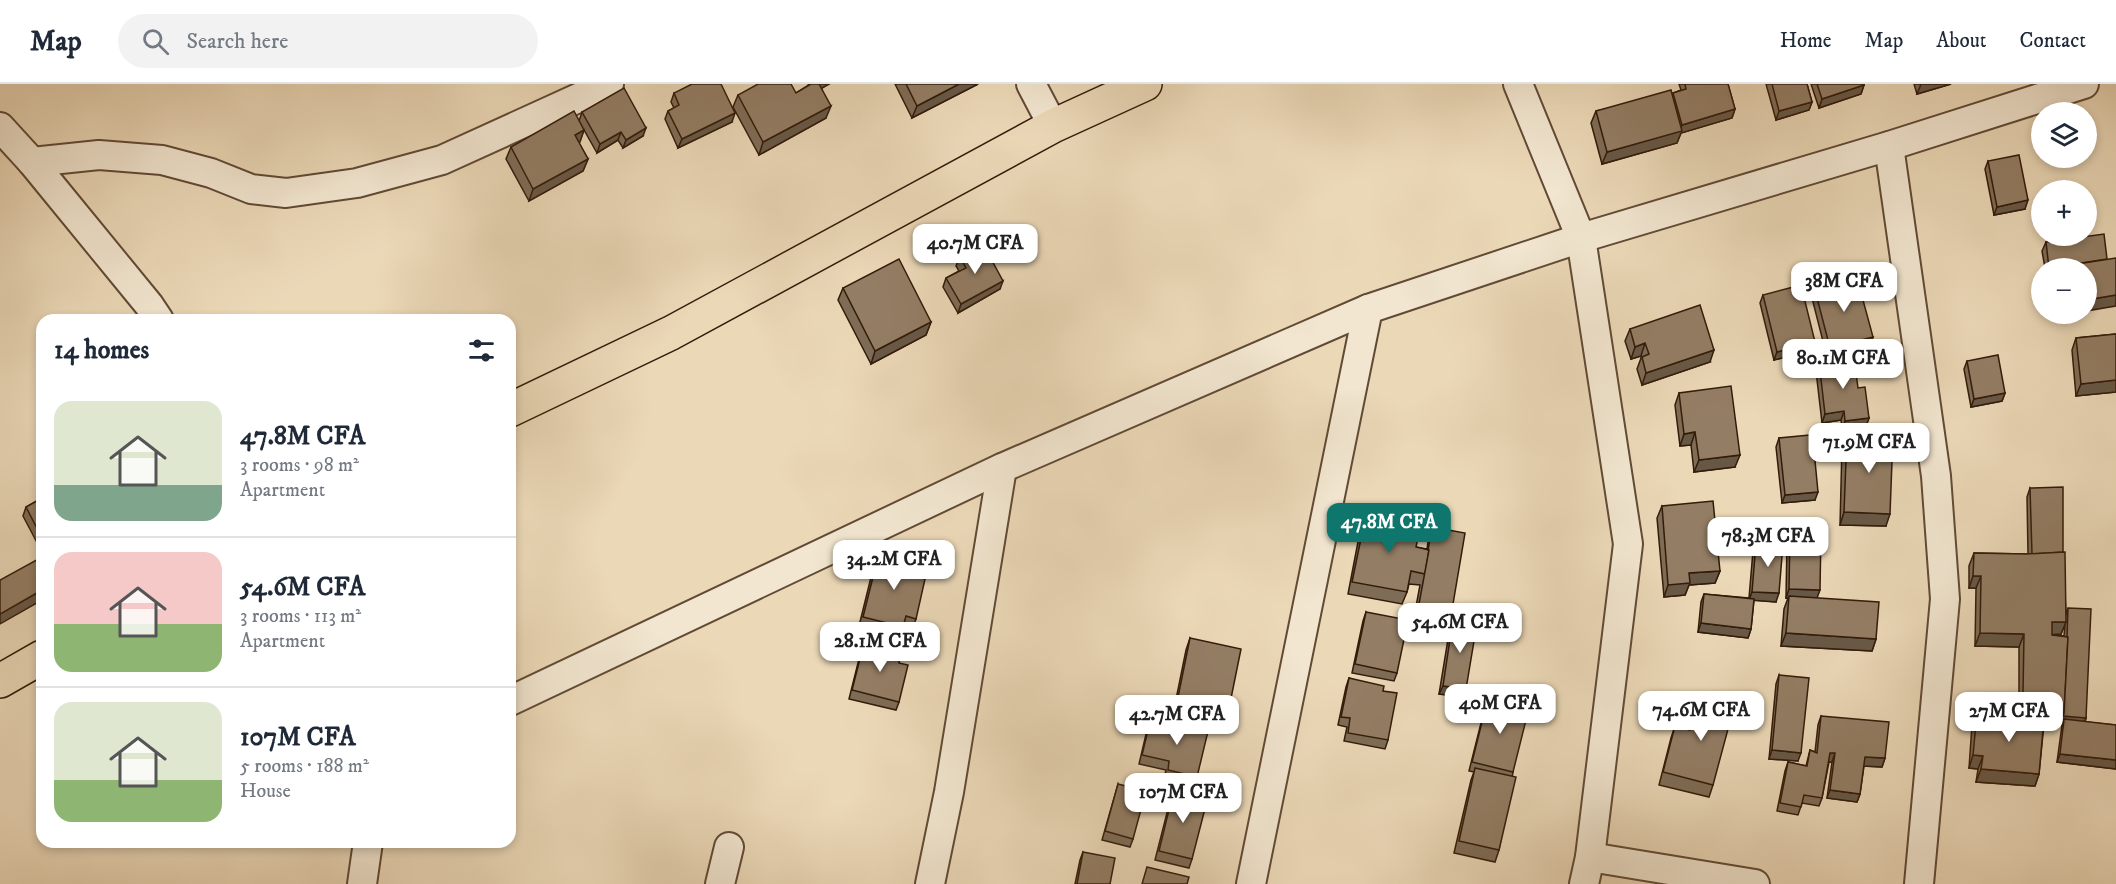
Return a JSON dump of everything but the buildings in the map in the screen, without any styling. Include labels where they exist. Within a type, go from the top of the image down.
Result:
[{"type":"main road","points":[[516,407],[671,333],[1053,126],[1145,84]]},
{"type":"main road","points":[[0,681],[36,660]]},
{"type":"street","points":[[560,84],[598,90]]},
{"type":"street","points":[[1031,84],[1053,126]]},
{"type":"street","points":[[1518,84],[1581,238],[1628,544],[1587,871],[1755,884]]},
{"type":"street","points":[[516,698],[1002,468],[1368,309],[1581,238],[1889,146],[2084,84]]},
{"type":"street","points":[[32,162],[99,155],[162,160],[211,173],[250,189],[286,193],[357,183],[442,160],[598,90]]},
{"type":"street","points":[[0,127],[32,162],[155,314]]},
{"type":"street","points":[[1889,146],[1936,476],[1945,599],[1919,884]]},
{"type":"street","points":[[1251,884],[1368,309]]},
{"type":"street","points":[[930,884],[949,792],[1002,468]]},
{"type":"street","points":[[720,884],[729,847]]},
{"type":"street","points":[[362,884],[367,848]]}]
